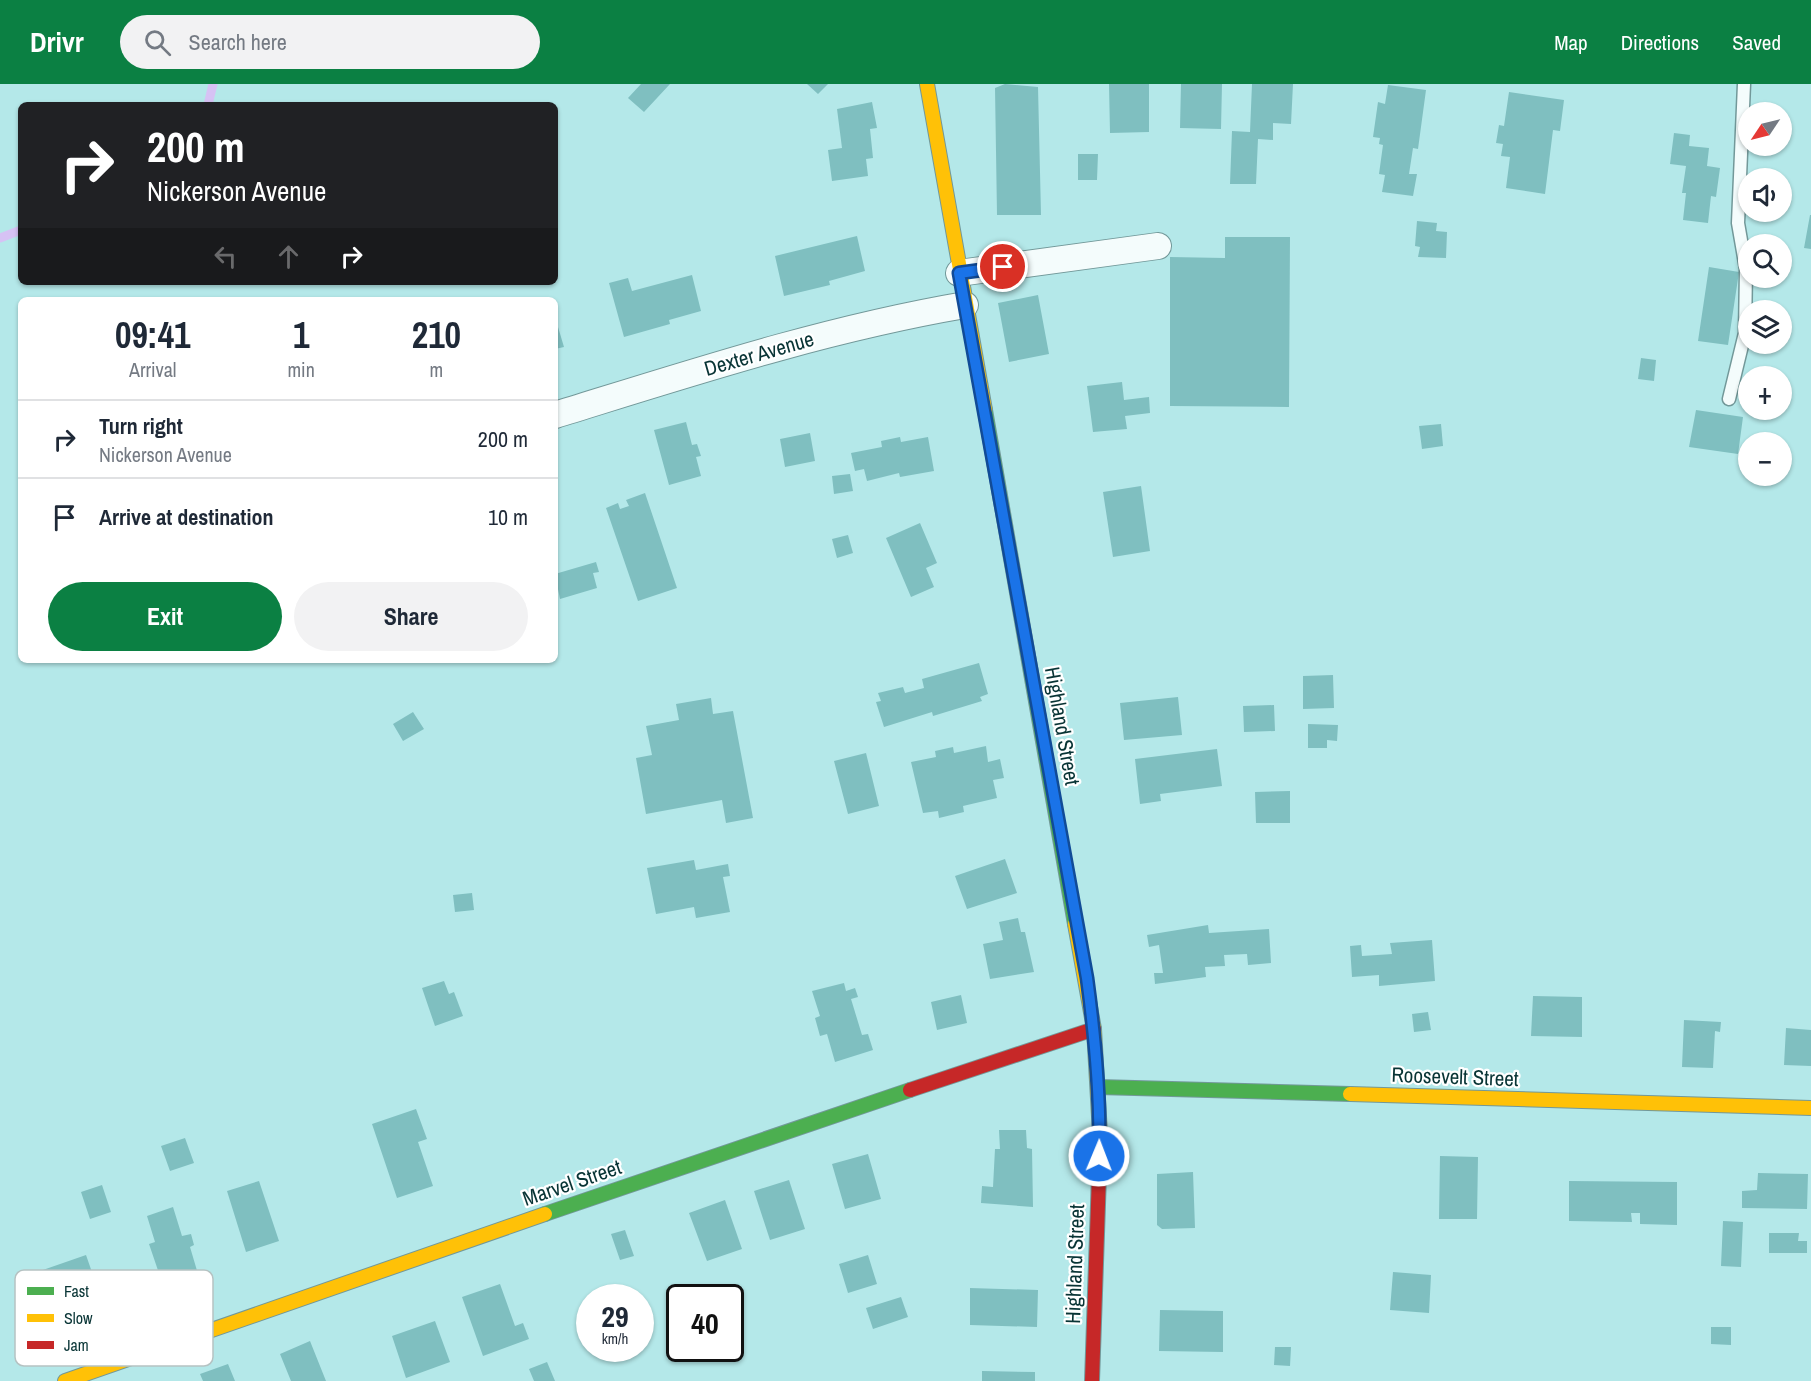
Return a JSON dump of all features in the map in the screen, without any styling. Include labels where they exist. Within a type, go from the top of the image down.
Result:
[{"type":"street","name":"Highland Street","points":[[927,84],[1094,1029],[1100,1134],[1092,1381]]},
{"type":"street","points":[[959,273],[1158,246]]},
{"type":"street","name":"Dexter Avenue","points":[[558,414],[843,330],[906,315],[965,305]]},
{"type":"street","name":"Marvel Street","points":[[213,1330],[797,1127],[1094,1029]]},
{"type":"street","name":"Roosevelt Street","points":[[1098,1087],[1811,1108]]},
{"type":"street","name":"Marvel Street","points":[[66,1381],[109,1366]]},
{"type":"lane","points":[[1728,399],[1745,333],[1746,269],[1738,223],[1744,84]]},
{"type":"building","points":[[641,84],[670,84],[644,112],[628,98]]},
{"type":"building","points":[[807,84],[828,84],[818,94]]},
{"type":"building","points":[[1005,84],[1038,87],[1041,215],[997,215],[995,88]]},
{"type":"building","points":[[1109,84],[1149,84],[1149,132],[1110,133]]},
{"type":"building","points":[[1181,84],[1222,84],[1221,129],[1180,128]]},
{"type":"building","points":[[1252,84],[1293,84],[1291,124],[1273,123],[1273,140],[1258,139],[1256,184],[1230,184],[1232,131],[1250,132]]},
{"type":"building","points":[[1388,85],[1426,90],[1418,149],[1413,148],[1409,174],[1417,174],[1413,196],[1382,192],[1385,175],[1379,174],[1383,145],[1379,144],[1380,138],[1373,137],[1378,102],[1385,104]]},
{"type":"building","points":[[1509,92],[1564,100],[1560,131],[1553,130],[1545,194],[1506,188],[1510,157],[1501,156],[1503,144],[1496,143],[1499,125],[1504,126]]},
{"type":"building","points":[[872,102],[877,128],[870,129],[873,158],[866,159],[868,176],[832,181],[828,150],[842,148],[837,109]]},
{"type":"building","points":[[1674,133],[1690,135],[1689,146],[1709,148],[1707,166],[1720,168],[1716,197],[1711,196],[1708,223],[1683,220],[1686,193],[1682,193],[1686,166],[1670,164]]},
{"type":"building","points":[[1078,154],[1098,154],[1097,180],[1078,180]]},
{"type":"building","points":[[1811,215],[1811,249],[1804,248]]},
{"type":"building","points":[[1417,221],[1437,223],[1436,231],[1447,232],[1446,258],[1418,257],[1420,247],[1415,246]]},
{"type":"building","points":[[857,236],[865,271],[829,281],[830,285],[784,296],[775,256]]},
{"type":"building","points":[[1225,237],[1290,237],[1289,407],[1170,406],[1170,257],[1225,258]]},
{"type":"building","points":[[1709,267],[1738,272],[1728,345],[1698,341]]},
{"type":"building","points":[[692,275],[701,311],[669,320],[670,324],[624,337],[609,283],[628,278],[632,291]]},
{"type":"building","points":[[1038,295],[1049,354],[1009,362],[998,303]]},
{"type":"building","points":[[558,327],[564,347],[558,348]]},
{"type":"building","points":[[1641,358],[1656,360],[1654,381],[1638,379]]},
{"type":"building","points":[[1122,382],[1124,400],[1149,397],[1150,413],[1125,416],[1127,429],[1093,432],[1087,386]]},
{"type":"building","points":[[1696,410],[1738,416],[1738,420],[1743,420],[1741,432],[1738,432],[1738,454],[1689,447]]},
{"type":"building","points":[[686,422],[692,445],[697,444],[701,456],[696,457],[701,476],[669,485],[654,430]]},
{"type":"building","points":[[1441,424],[1443,446],[1422,449],[1419,426]]},
{"type":"building","points":[[810,433],[815,461],[785,467],[780,439]]},
{"type":"building","points":[[900,437],[901,442],[928,437],[934,471],[900,477],[899,473],[867,481],[864,469],[855,471],[851,453],[882,447],[881,441]]},
{"type":"building","points":[[850,474],[853,491],[834,494],[832,476]]},
{"type":"building","points":[[1141,486],[1150,551],[1113,557],[1103,492]]},
{"type":"building","points":[[645,493],[677,588],[638,601],[606,508],[618,503],[620,509],[629,506],[626,500]]},
{"type":"building","points":[[920,523],[937,563],[926,568],[934,587],[911,597],[886,538]]},
{"type":"building","points":[[848,535],[853,553],[837,558],[832,539]]},
{"type":"building","points":[[596,562],[599,572],[593,573],[597,588],[560,599],[558,573]]},
{"type":"building","points":[[979,663],[988,694],[980,697],[982,701],[933,716],[932,712],[884,727],[876,702],[881,701],[878,693],[903,687],[905,693],[924,688],[922,679]]},
{"type":"building","points":[[1333,675],[1334,708],[1303,709],[1303,676]]},
{"type":"building","points":[[1178,697],[1182,735],[1124,740],[1120,703]]},
{"type":"building","points":[[711,698],[713,714],[733,711],[753,818],[726,823],[722,800],[646,814],[636,758],[652,755],[646,726],[679,720],[676,704]]},
{"type":"building","points":[[1274,705],[1275,731],[1244,732],[1243,706]]},
{"type":"building","points":[[413,712],[424,729],[403,741],[393,724]]},
{"type":"building","points":[[1308,724],[1338,725],[1337,741],[1327,740],[1327,748],[1308,748]]},
{"type":"building","points":[[986,746],[988,762],[1000,759],[1004,778],[993,780],[997,798],[963,806],[964,812],[939,818],[938,811],[923,813],[911,762],[936,757],[935,751],[953,747],[954,753]]},
{"type":"building","points":[[1217,749],[1222,786],[1160,794],[1161,801],[1140,804],[1135,759]]},
{"type":"building","points":[[866,753],[879,806],[848,814],[834,761]]},
{"type":"building","points":[[1290,791],[1290,823],[1256,823],[1255,792]]},
{"type":"building","points":[[1005,859],[1017,893],[967,909],[955,876]]},
{"type":"building","points":[[694,860],[696,870],[728,864],[730,876],[723,877],[730,912],[696,918],[694,907],[656,914],[647,868]]},
{"type":"building","points":[[472,893],[474,910],[455,912],[453,895]]},
{"type":"building","points":[[1018,918],[1021,932],[1025,932],[1034,972],[990,979],[983,944],[1003,940],[999,922]]},
{"type":"building","points":[[1208,925],[1209,933],[1269,929],[1271,963],[1248,965],[1247,954],[1224,955],[1225,966],[1205,967],[1206,977],[1155,984],[1154,973],[1163,973],[1159,945],[1149,947],[1147,935]]},
{"type":"building","points":[[1432,940],[1435,981],[1379,986],[1379,975],[1352,977],[1350,946],[1361,945],[1362,956],[1392,954],[1390,943]]},
{"type":"building","points":[[444,981],[449,994],[454,992],[463,1016],[435,1026],[422,988]]},
{"type":"building","points":[[844,983],[846,991],[855,988],[858,997],[851,999],[862,1035],[868,1034],[873,1050],[835,1062],[827,1034],[820,1036],[815,1018],[820,1016],[812,991]]},
{"type":"building","points":[[961,995],[967,1023],[937,1030],[931,1002]]},
{"type":"building","points":[[1533,996],[1582,997],[1582,1037],[1531,1036]]},
{"type":"building","points":[[1428,1012],[1431,1030],[1414,1032],[1412,1014]]},
{"type":"building","points":[[1684,1020],[1721,1022],[1720,1032],[1715,1031],[1713,1068],[1682,1067]]},
{"type":"building","points":[[1786,1028],[1811,1030],[1811,1066],[1784,1065]]},
{"type":"building","points":[[416,1109],[427,1139],[418,1142],[433,1186],[397,1198],[372,1124]]},
{"type":"building","points":[[999,1130],[1026,1130],[1027,1148],[1032,1149],[1033,1207],[981,1203],[982,1186],[993,1187],[995,1149],[1000,1149]]},
{"type":"building","points":[[185,1138],[194,1163],[170,1171],[161,1146]]},
{"type":"building","points":[[868,1154],[881,1199],[845,1209],[832,1164]]},
{"type":"building","points":[[1440,1156],[1478,1157],[1477,1219],[1439,1219]]},
{"type":"building","points":[[1193,1172],[1195,1228],[1162,1229],[1157,1225],[1157,1174]]},
{"type":"building","points":[[1758,1173],[1808,1174],[1807,1209],[1742,1208],[1742,1191],[1757,1190]]},
{"type":"building","points":[[789,1180],[805,1229],[770,1240],[754,1191]]},
{"type":"building","points":[[259,1181],[279,1241],[246,1252],[227,1191]]},
{"type":"building","points":[[1569,1181],[1677,1182],[1677,1225],[1640,1224],[1640,1213],[1631,1213],[1632,1222],[1569,1221]]},
{"type":"building","points":[[102,1185],[111,1212],[90,1219],[81,1192]]},
{"type":"building","points":[[725,1200],[742,1249],[707,1261],[689,1213]]},
{"type":"building","points":[[173,1207],[182,1236],[191,1234],[194,1245],[190,1247],[197,1270],[158,1270],[149,1244],[155,1242],[147,1216]]},
{"type":"building","points":[[1723,1221],[1743,1222],[1741,1267],[1721,1266]]},
{"type":"building","points":[[625,1230],[634,1256],[620,1260],[611,1234]]},
{"type":"building","points":[[1769,1233],[1799,1233],[1798,1241],[1807,1241],[1807,1253],[1769,1253]]},
{"type":"building","points":[[86,1255],[91,1270],[43,1270]]},
{"type":"building","points":[[868,1255],[877,1284],[848,1293],[839,1264]]},
{"type":"building","points":[[1393,1272],[1431,1275],[1429,1313],[1390,1310]]},
{"type":"building","points":[[500,1284],[515,1326],[523,1323],[529,1339],[483,1356],[462,1297]]},
{"type":"building","points":[[970,1288],[1038,1290],[1037,1327],[970,1325]]},
{"type":"building","points":[[901,1297],[908,1317],[873,1329],[866,1308]]},
{"type":"building","points":[[1160,1310],[1223,1311],[1223,1352],[1159,1351]]},
{"type":"building","points":[[435,1321],[450,1362],[406,1378],[392,1336]]},
{"type":"building","points":[[1711,1327],[1731,1327],[1731,1345],[1711,1344]]},
{"type":"building","points":[[310,1341],[326,1381],[291,1381],[280,1354]]},
{"type":"building","points":[[1275,1347],[1291,1347],[1290,1366],[1274,1365]]},
{"type":"building","points":[[547,1362],[555,1381],[534,1381],[529,1369]]},
{"type":"building","points":[[228,1364],[235,1381],[203,1381],[200,1374]]},
{"type":"building","points":[[982,1371],[1035,1372],[1035,1381],[982,1381]]},
{"type":"waterway","points":[[209,102],[213,84]]},
{"type":"waterway","points":[[0,238],[18,231]]},
{"type":"traffic: fast","points":[[985,410],[1075,924]]},
{"type":"traffic: fast","points":[[1098,1087],[1350,1094]]},
{"type":"traffic: fast","points":[[545,1214],[910,1090]]},
{"type":"traffic: slow","points":[[927,84],[985,410]]},
{"type":"traffic: slow","points":[[1075,924],[1094,1029],[1100,1134],[1099,1175]]},
{"type":"traffic: slow","points":[[1350,1094],[1811,1108]]},
{"type":"traffic: slow","points":[[213,1330],[545,1214]]},
{"type":"traffic: slow","points":[[65,1381],[108,1366]]},
{"type":"traffic: jam","points":[[910,1090],[1094,1029]]},
{"type":"traffic: jam","points":[[1092,1381],[1099,1175]]},
{"type":"route","points":[[1003,267],[959,273],[1087,978],[1094,1029],[1098,1087],[1099,1156]]}]
